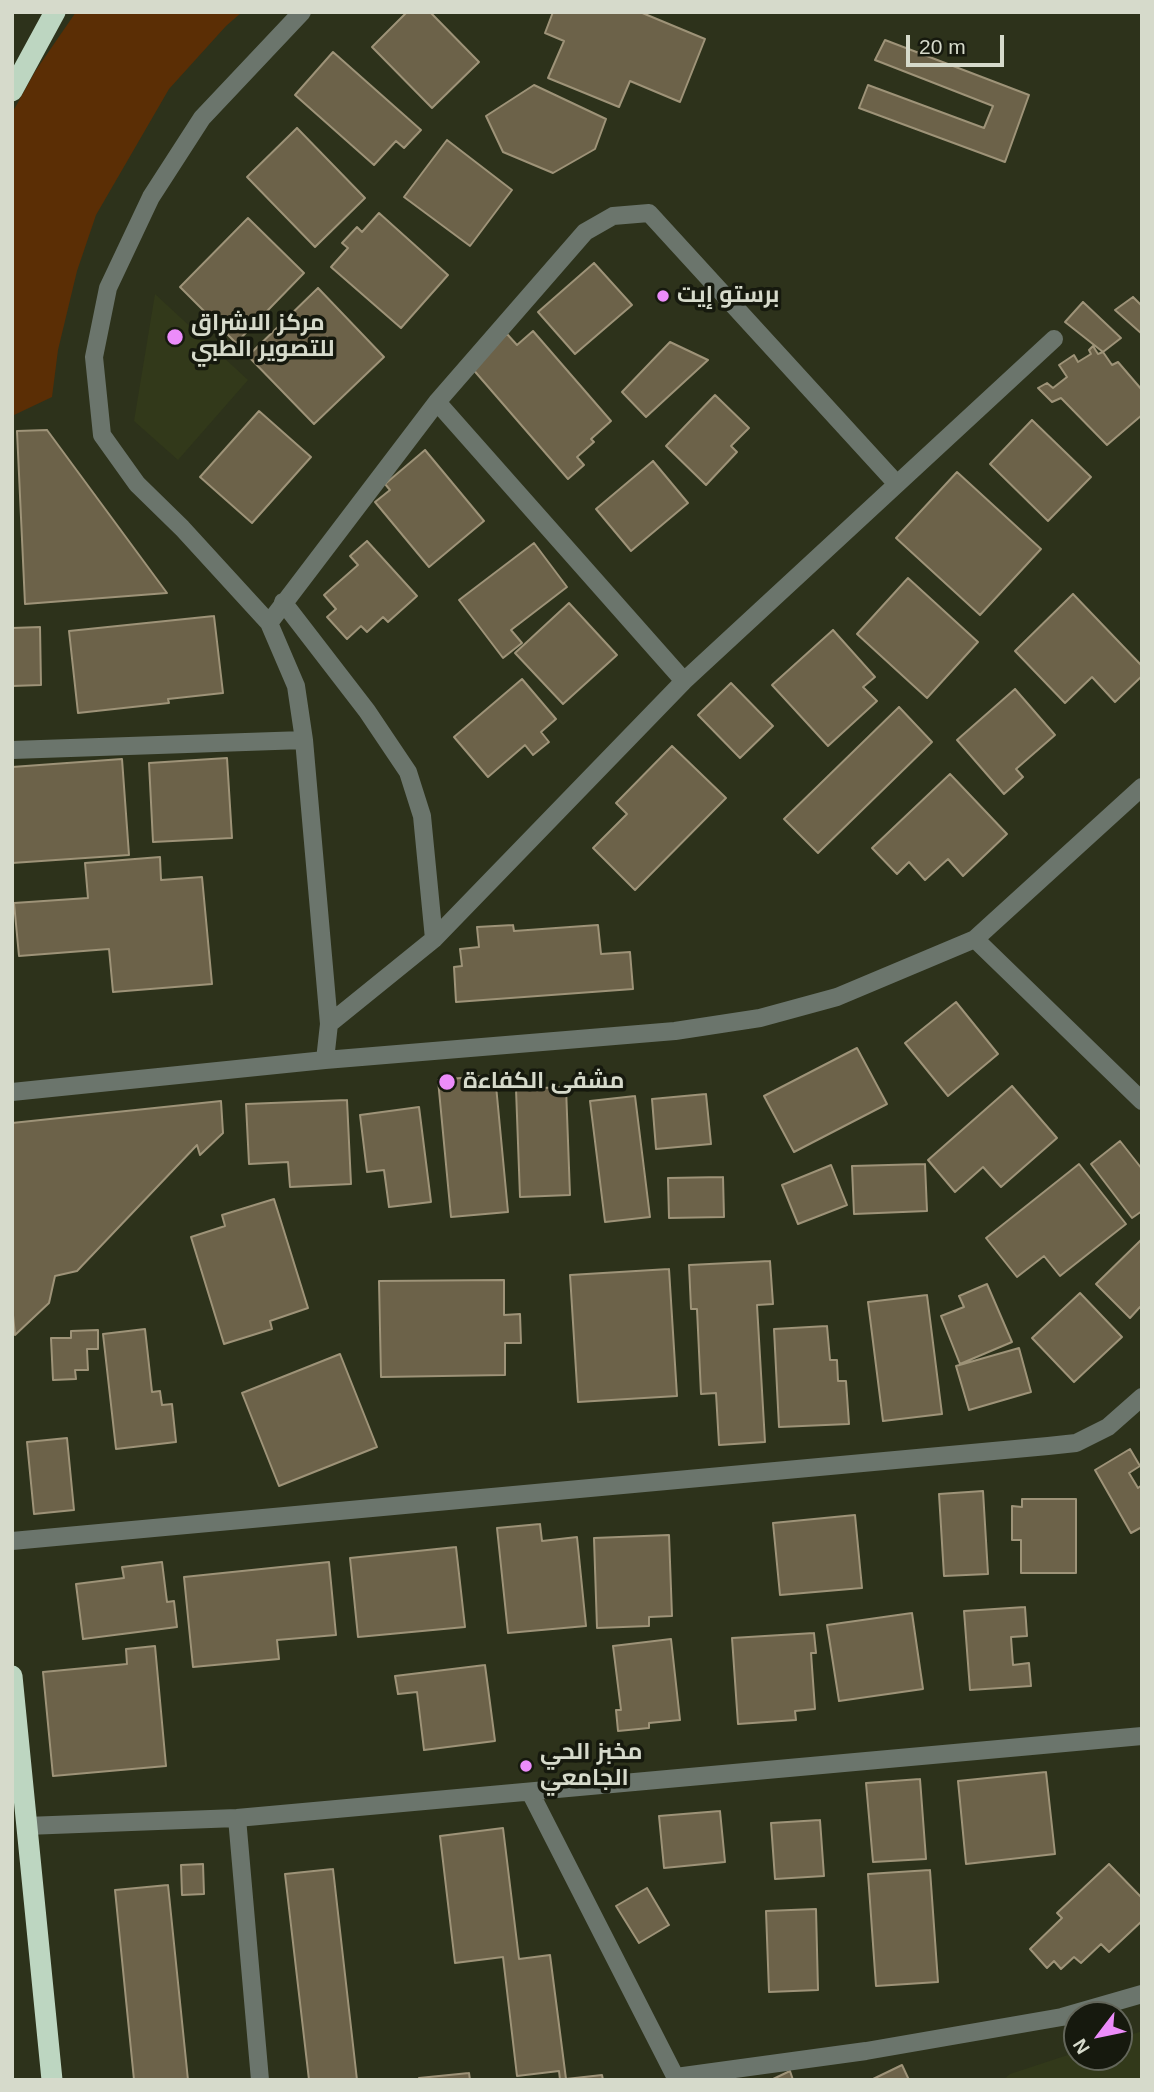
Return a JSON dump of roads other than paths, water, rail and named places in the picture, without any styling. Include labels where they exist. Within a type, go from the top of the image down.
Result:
[{"type":"highway","points":[[12,91],[54,12]]},
{"type":"highway","points":[[12,1676],[52,2080]]},
{"type":"street","points":[[302,12],[202,118],[150,197],[108,288],[94,357],[102,435],[137,484],[182,528],[269,624],[296,686],[304,740],[329,1024],[325,1060]]},
{"type":"street","points":[[269,624],[437,401],[585,232],[613,216],[649,213],[896,483]]},
{"type":"street","points":[[329,1024],[434,939],[684,681],[1054,339]]},
{"type":"street","points":[[437,401],[684,681]]},
{"type":"street","points":[[284,602],[367,711],[408,772],[422,816],[434,939]]},
{"type":"street","points":[[12,750],[304,740]]},
{"type":"street","points":[[12,1093],[325,1060],[674,1031],[760,1018],[837,997],[975,939],[1142,787]]},
{"type":"street","points":[[975,939],[1142,1101]]},
{"type":"street","points":[[12,1541],[1076,1443],[1108,1427],[1142,1397]]},
{"type":"street","points":[[26,1826],[237,1818],[1142,1736]]},
{"type":"street","points":[[530,1792],[677,2078],[866,2051],[1062,2017],[1142,1994]]},
{"type":"street","points":[[237,1818],[260,2080]]},
{"type":"place","name":"برستو إيت","points":[[663,296]]},
{"type":"place","name":"مركز الاشراق للتصوير الطبي","points":[[175,337]]},
{"type":"place","name":"مشفى الكفاءة","points":[[447,1082]]},
{"type":"place","name":"مخبز الحي الجامعي","points":[[526,1766]]}]
